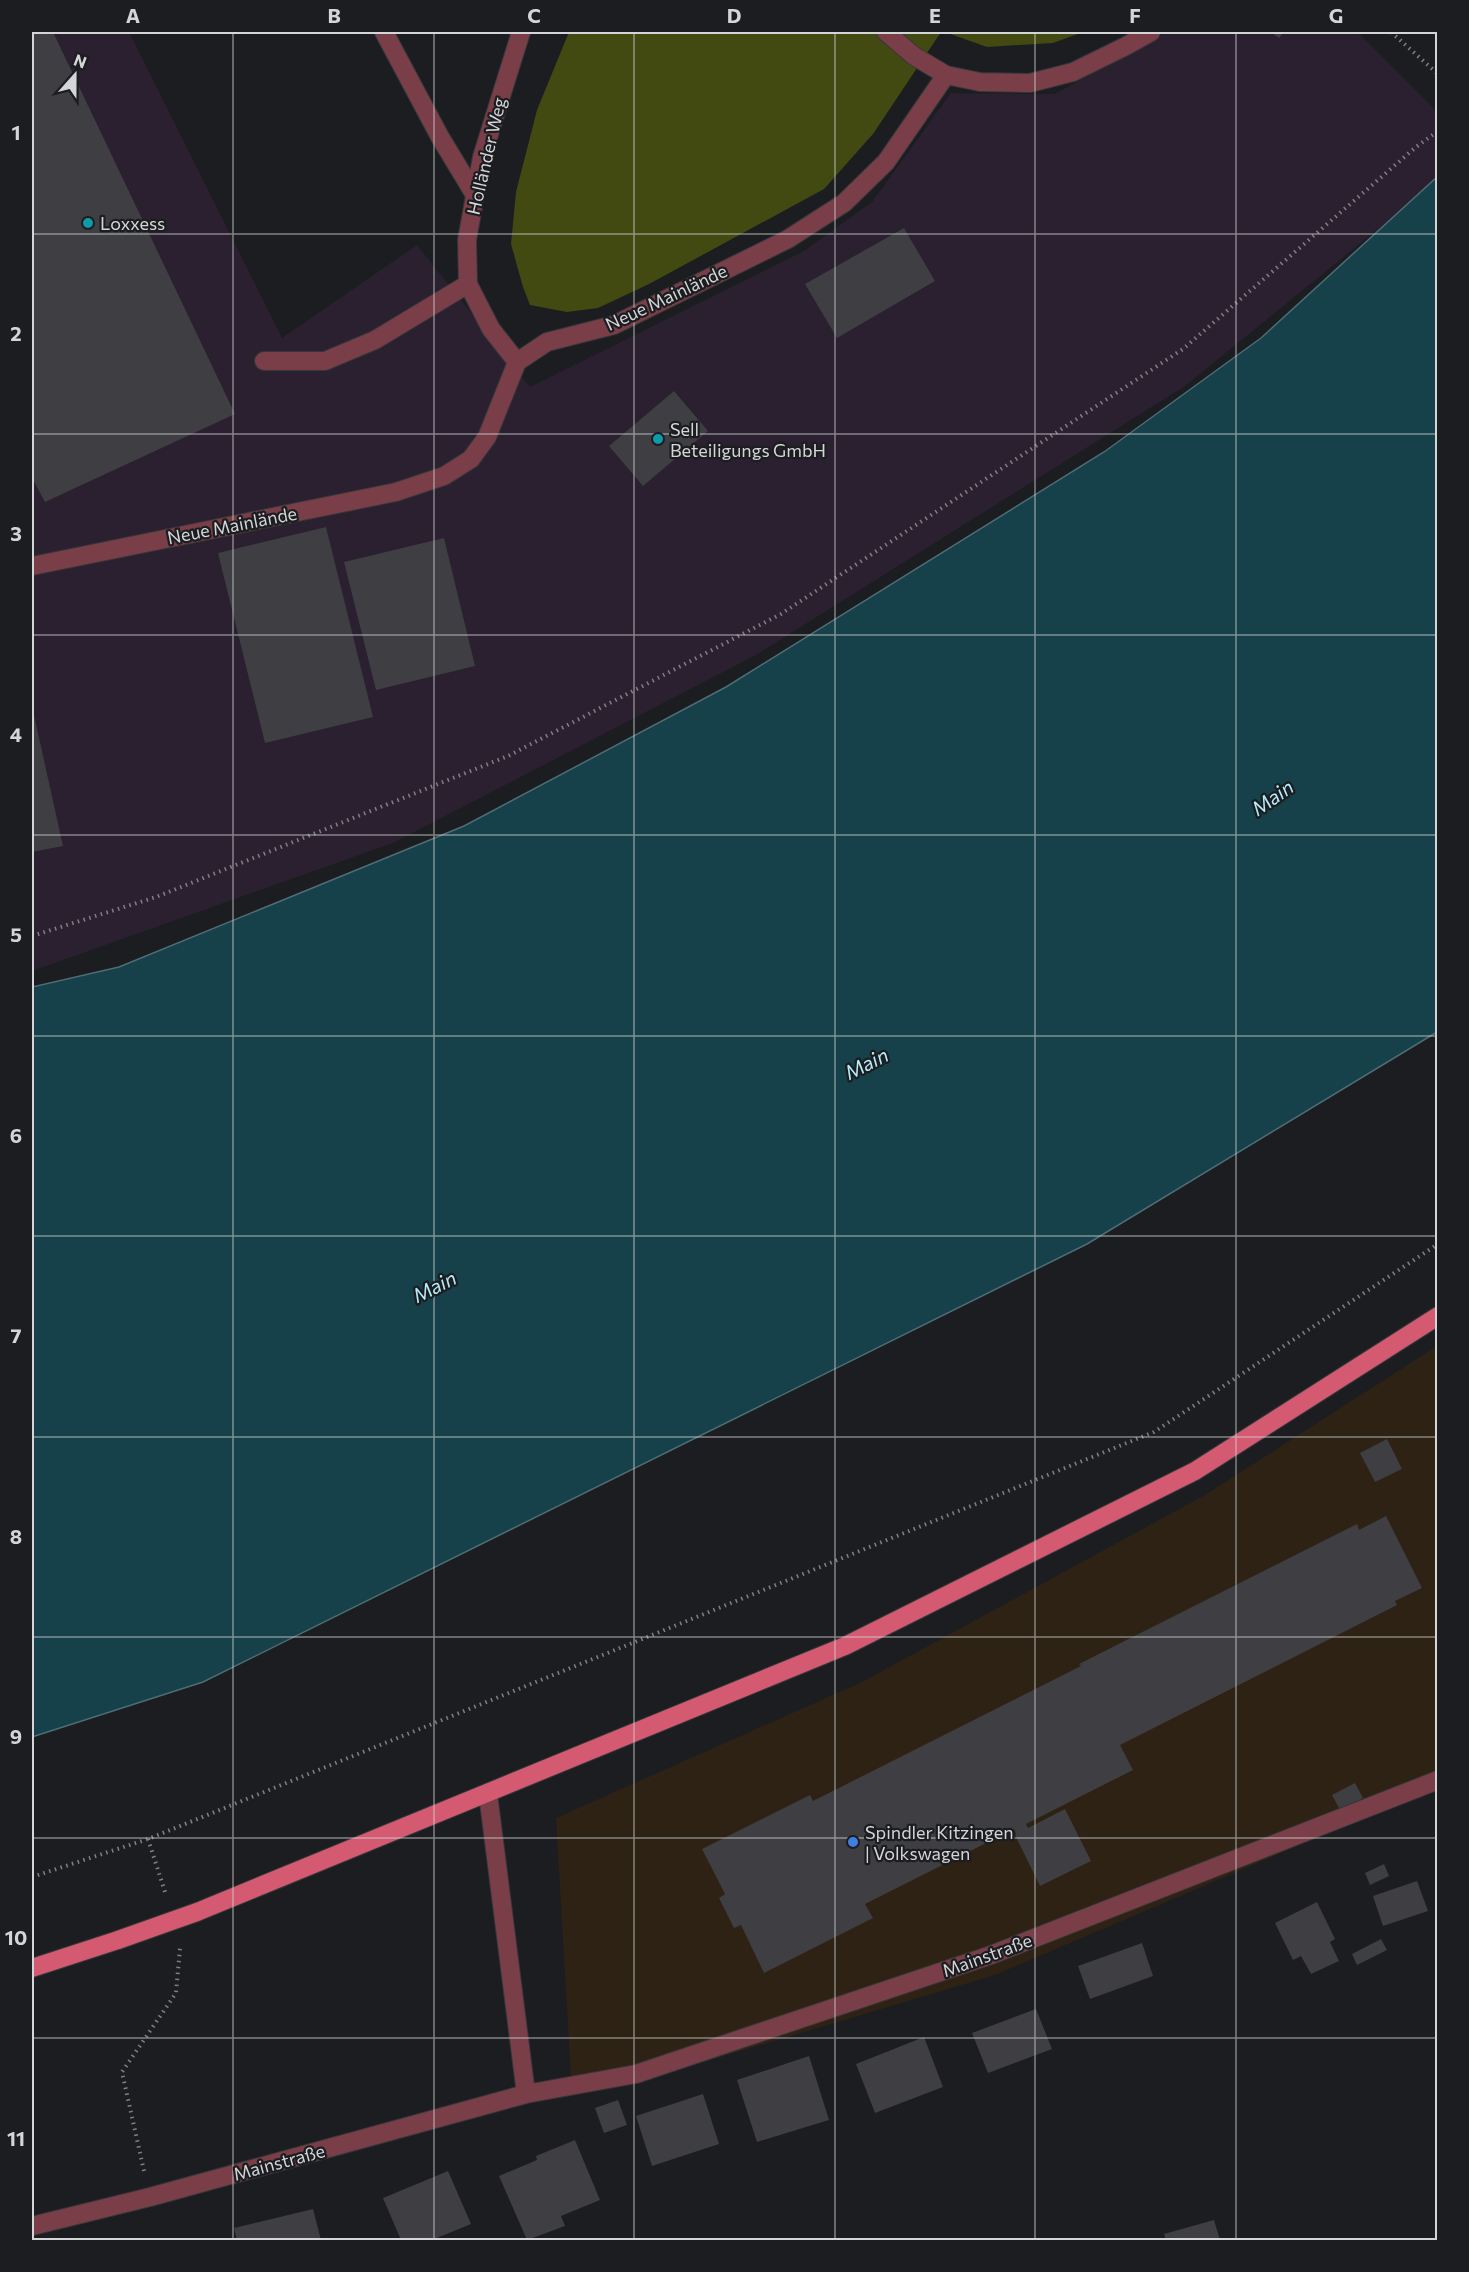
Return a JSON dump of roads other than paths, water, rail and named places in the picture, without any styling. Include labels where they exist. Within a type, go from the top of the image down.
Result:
[{"type":"main road","points":[[32,1968],[197,1912],[845,1646],[1195,1471],[1437,1316]]},
{"type":"street","points":[[384,32],[440,137],[475,195]]},
{"type":"street","name":"Holländer Weg","points":[[517,362],[491,329],[468,284],[467,240],[482,157],[521,32]]},
{"type":"street","points":[[886,32],[914,56],[946,75],[980,82],[1030,83],[1073,72],[1150,32]]},
{"type":"street","name":"Neue Mainlände","points":[[32,566],[396,492],[444,476],[471,459],[487,437],[517,362],[547,342],[614,325],[788,239],[844,203],[886,162],[946,75]]},
{"type":"street","points":[[264,361],[325,361],[375,340],[468,284]]},
{"type":"street","name":"Mainstraße","points":[[32,2226],[150,2197],[526,2094],[636,2074],[990,1955],[1437,1780]]},
{"type":"street","points":[[488,1794],[526,2094]]},
{"type":"water","name":"Main","points":[[1437,177],[1437,1032],[1087,1244],[203,1682],[32,1737],[32,987],[119,967],[464,826],[726,687],[1104,452],[1261,338]]},
{"type":"place","name":"Loxxess","points":[[88,223]]},
{"type":"place","name":"Sell Beteiligungs GmbH","points":[[658,439]]},
{"type":"place","name":"Spindler Kitzingen | Volkswagen","points":[[853,1842]]}]
